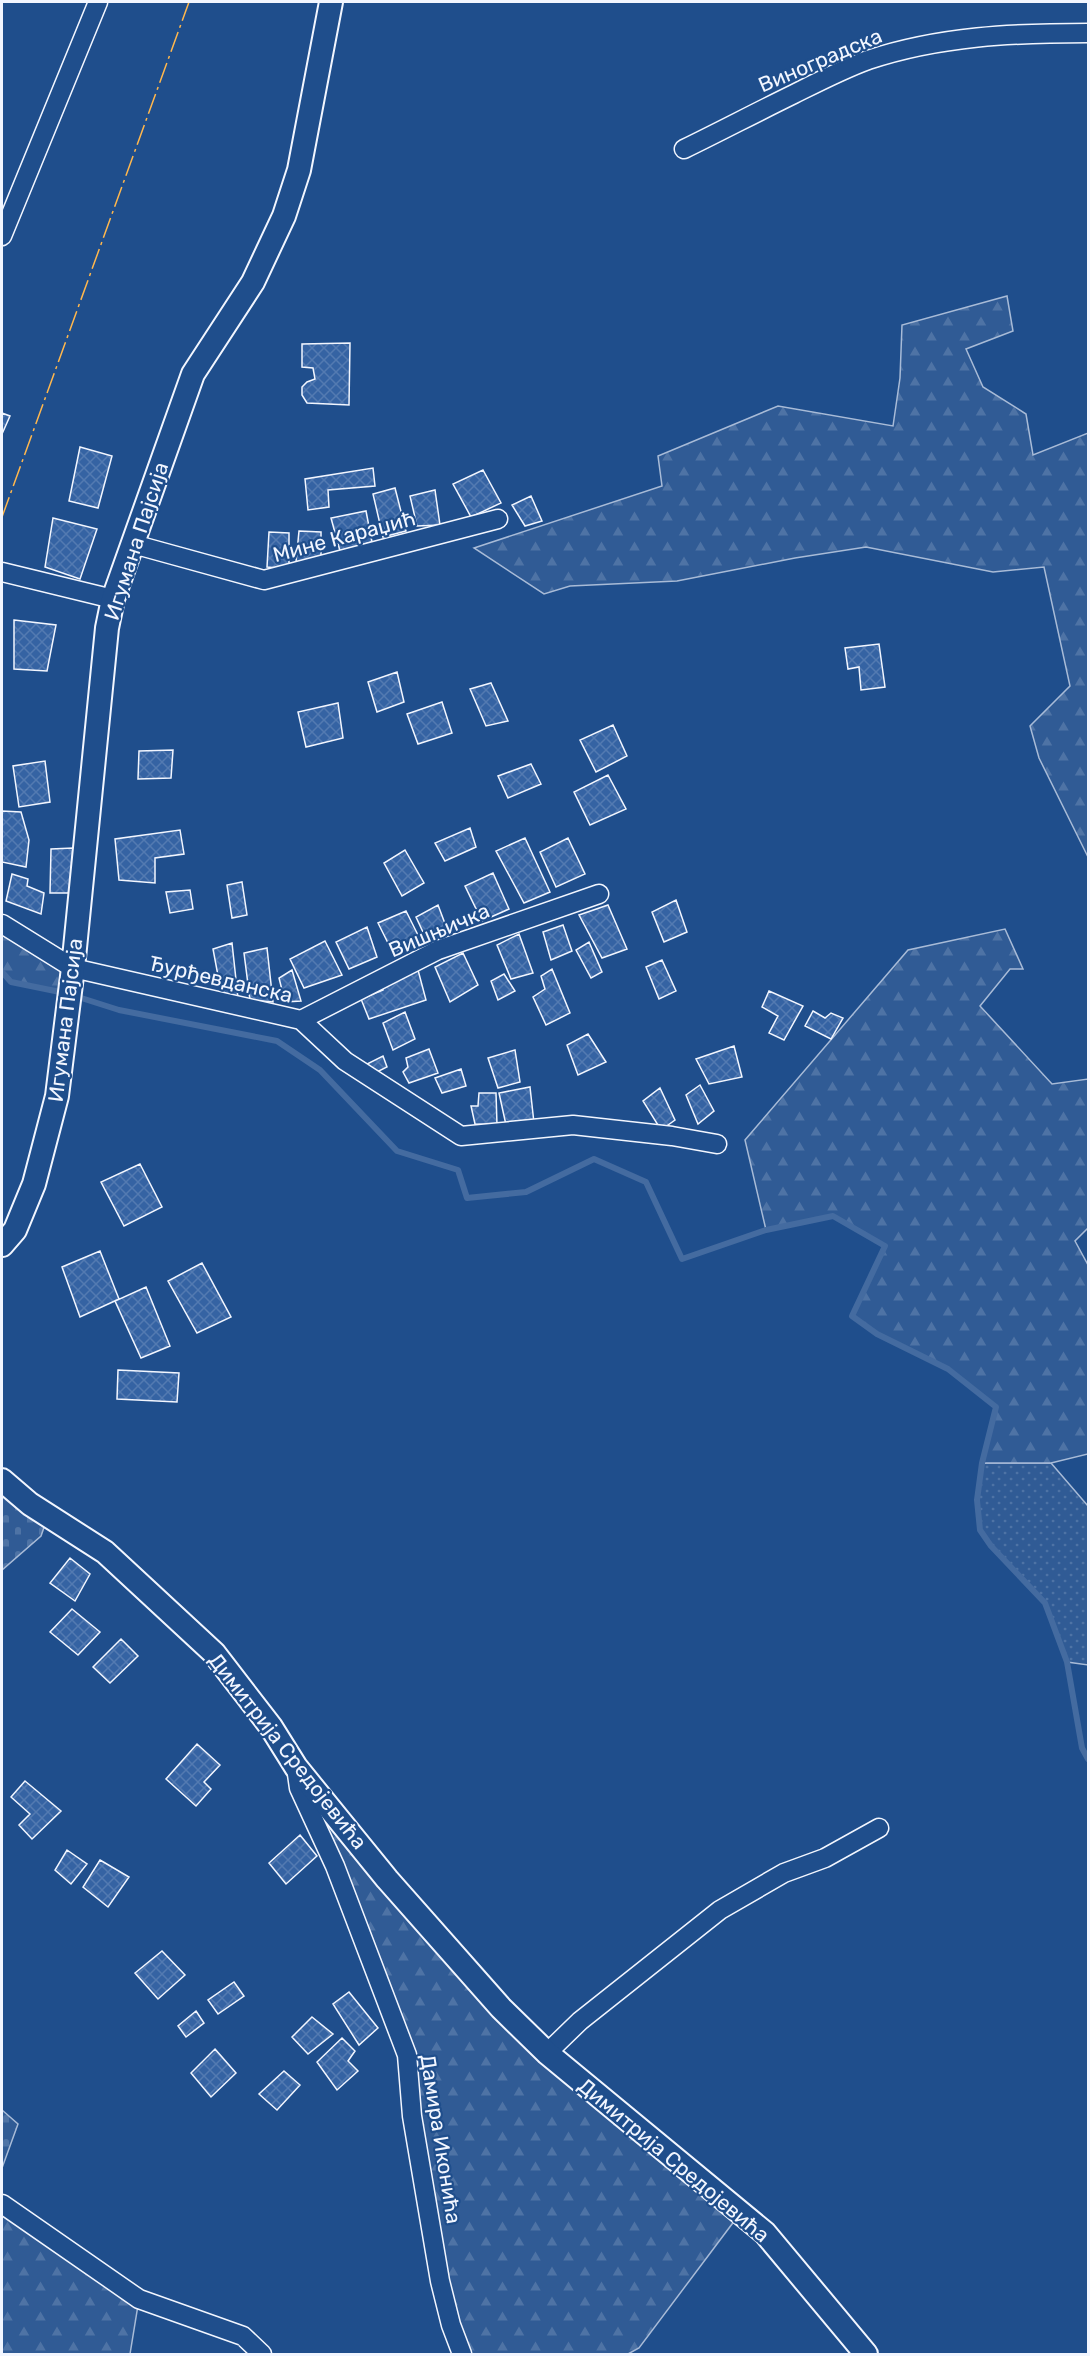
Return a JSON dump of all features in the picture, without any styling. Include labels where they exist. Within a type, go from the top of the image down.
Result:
[{"type":"street","points":[[2,236],[98,2]]},
{"type":"street","name":"Игумана Пајсија","points":[[2,1245],[15,1230],[34,1184],[57,1096],[73,968],[107,628],[112,598],[193,374],[254,282],[285,216],[299,170],[331,2]]},
{"type":"street","name":"Виноградска","points":[[684,149],[831,76],[867,60],[900,50],[934,42],[978,36],[1089,33]]},
{"type":"street","name":"Мине Караџић","points":[[133,544],[264,580],[498,519]]},
{"type":"street","points":[[2,572],[112,598]]},
{"type":"street","name":"Вишњичка","points":[[302,1020],[438,950],[599,894]]},
{"type":"street","name":"Ђурђевданска","points":[[2,924],[73,968],[302,1020],[345,1062],[461,1136],[573,1125],[672,1136],[717,1144]]},
{"type":"street","name":"Димитрија Средојевића","points":[[2,1480],[30,1504],[105,1552],[214,1653],[271,1727],[296,1767],[387,1879],[501,2008],[547,2053],[765,2233],[866,2355]]},
{"type":"street","name":"Дамира Иконића","points":[[296,1767],[299,1788],[336,1866],[407,2055],[412,2116],[440,2281],[451,2325],[462,2355]]},
{"type":"street","points":[[547,2053],[580,2020],[720,1910],[784,1873],[825,1858],[879,1828]]},
{"type":"street","points":[[2,2204],[139,2299],[243,2336],[262,2355]]},
{"type":"green space","points":[[1007,296],[1013,331],[966,349],[983,387],[1026,414],[1033,455],[1088,433],[1088,857],[1039,758],[1030,726],[1070,686],[1044,567],[993,572],[866,547],[677,581],[570,586],[544,594],[474,548],[662,486],[658,456],[778,406],[893,426],[900,378],[902,325]]},
{"type":"green space","points":[[2,924],[73,968],[68,994],[11,982],[2,972]]},
{"type":"green space","points":[[1005,929],[1023,969],[1010,969],[980,1006],[1052,1084],[1088,1079],[1088,1228],[1075,1241],[1088,1265],[1088,1454],[1051,1463],[982,1463],[996,1407],[948,1369],[877,1334],[852,1316],[885,1246],[833,1217],[766,1230],[745,1140],[908,950]]},
{"type":"green space","points":[[982,1463],[1051,1463],[1088,1506],[1088,1665],[1067,1662],[1045,1603],[991,1546],[980,1530],[977,1500]]},
{"type":"green space","points":[[2,1480],[48,1516],[41,1536],[2,1570]]},
{"type":"green space","points":[[299,1788],[547,2053],[741,2212],[639,2348],[628,2354],[462,2354],[407,2055]]},
{"type":"green space","points":[[2,2110],[18,2124],[2,2168]]},
{"type":"green space","points":[[2,2204],[139,2299],[130,2354],[2,2354]]},
{"type":"building","points":[[350,343],[349,405],[307,403],[302,395],[302,387],[315,379],[313,368],[302,367],[302,344]]},
{"type":"building","points":[[2,413],[10,416],[2,434]]},
{"type":"building","points":[[80,447],[112,456],[98,508],[69,501]]},
{"type":"building","points":[[373,468],[375,486],[328,490],[329,507],[308,510],[305,479]]},
{"type":"building","points":[[483,470],[501,503],[471,517],[453,484]]},
{"type":"building","points":[[395,488],[406,531],[383,537],[373,494]]},
{"type":"building","points":[[435,490],[440,525],[417,526],[410,496]]},
{"type":"building","points":[[531,496],[542,521],[525,526],[512,505]]},
{"type":"building","points":[[366,511],[372,542],[340,551],[331,518]]},
{"type":"building","points":[[53,518],[97,529],[80,579],[45,567]]},
{"type":"building","points":[[299,531],[321,532],[321,561],[296,562]]},
{"type":"building","points":[[269,532],[289,533],[289,569],[267,567]]},
{"type":"building","points":[[14,620],[56,625],[47,671],[14,669]]},
{"type":"building","points":[[879,644],[885,687],[861,690],[859,667],[848,669],[845,648]]},
{"type":"building","points":[[397,672],[404,702],[377,712],[368,682]]},
{"type":"building","points":[[491,683],[508,721],[486,726],[470,689]]},
{"type":"building","points":[[442,702],[452,733],[418,744],[407,714]]},
{"type":"building","points":[[338,703],[343,738],[306,747],[298,712]]},
{"type":"building","points":[[613,725],[627,756],[596,772],[580,740]]},
{"type":"building","points":[[173,750],[171,778],[138,779],[139,751]]},
{"type":"building","points":[[45,761],[50,802],[19,807],[13,766]]},
{"type":"building","points":[[531,764],[541,784],[508,798],[498,776]]},
{"type":"building","points":[[608,775],[626,809],[590,825],[574,792]]},
{"type":"building","points":[[2,811],[21,812],[29,840],[26,867],[2,862]]},
{"type":"building","points":[[470,828],[476,847],[445,861],[435,843]]},
{"type":"building","points":[[180,830],[184,854],[155,858],[155,883],[119,880],[115,839]]},
{"type":"building","points":[[525,838],[550,892],[524,903],[496,851]]},
{"type":"building","points":[[568,838],[585,874],[556,887],[540,852]]},
{"type":"building","points":[[73,848],[70,893],[50,893],[51,849]]},
{"type":"building","points":[[405,850],[424,883],[402,896],[384,863]]},
{"type":"building","points":[[493,873],[509,909],[482,921],[465,886]]},
{"type":"building","points":[[12,874],[28,879],[27,886],[44,893],[41,914],[6,901]]},
{"type":"building","points":[[242,882],[247,915],[232,918],[227,885]]},
{"type":"building","points":[[190,890],[193,909],[170,913],[166,892]]},
{"type":"building","points":[[676,900],[687,932],[664,942],[652,912]]},
{"type":"building","points":[[438,905],[450,937],[430,947],[416,917]]},
{"type":"building","points":[[608,905],[627,949],[602,958],[579,915]]},
{"type":"building","points":[[406,911],[421,941],[393,953],[378,923]]},
{"type":"building","points":[[563,925],[572,951],[551,960],[543,932]]},
{"type":"building","points":[[367,927],[377,957],[349,969],[336,942]]},
{"type":"building","points":[[519,934],[533,973],[511,979],[497,945]]},
{"type":"building","points":[[325,941],[342,975],[304,988],[290,959]]},
{"type":"building","points":[[589,942],[602,972],[591,978],[576,950]]},
{"type":"building","points":[[232,943],[238,998],[222,997],[213,949]]},
{"type":"building","points":[[267,948],[273,1002],[250,1000],[244,953]]},
{"type":"building","points":[[463,953],[478,985],[450,1002],[435,967]]},
{"type":"building","points":[[662,960],[676,991],[659,999],[646,967]]},
{"type":"building","points":[[552,969],[570,1013],[546,1025],[533,997],[545,989],[541,976]]},
{"type":"building","points":[[292,970],[301,1001],[285,1002],[279,978]]},
{"type":"building","points":[[418,970],[426,1000],[369,1019],[361,999],[383,990],[382,984]]},
{"type":"building","points":[[504,974],[515,991],[498,1000],[491,981]]},
{"type":"building","points":[[769,991],[803,1006],[784,1040],[769,1033],[778,1016],[762,1007]]},
{"type":"building","points":[[813,1011],[825,1018],[831,1013],[843,1018],[831,1039],[805,1026]]},
{"type":"building","points":[[405,1012],[415,1039],[393,1050],[383,1023]]},
{"type":"building","points":[[588,1034],[606,1062],[578,1075],[567,1045]]},
{"type":"building","points":[[734,1046],[742,1077],[709,1084],[696,1059]]},
{"type":"building","points":[[429,1049],[438,1073],[409,1083],[403,1072],[408,1067],[406,1058]]},
{"type":"building","points":[[515,1050],[520,1082],[498,1088],[488,1058]]},
{"type":"building","points":[[383,1056],[387,1067],[371,1075],[365,1065]]},
{"type":"building","points":[[461,1069],[466,1086],[442,1093],[435,1078]]},
{"type":"building","points":[[700,1085],[714,1111],[698,1124],[686,1095]]},
{"type":"building","points":[[530,1087],[534,1123],[506,1125],[499,1093]]},
{"type":"building","points":[[660,1088],[675,1120],[661,1130],[643,1101]]},
{"type":"building","points":[[479,1093],[496,1093],[497,1125],[475,1124],[471,1106],[478,1106]]},
{"type":"building","points":[[140,1164],[162,1207],[124,1226],[101,1182]]},
{"type":"building","points":[[100,1251],[119,1299],[80,1317],[62,1267]]},
{"type":"building","points":[[202,1263],[231,1317],[197,1333],[168,1281]]},
{"type":"building","points":[[146,1287],[170,1346],[141,1358],[115,1301]]},
{"type":"building","points":[[118,1370],[179,1373],[177,1402],[117,1399]]},
{"type":"building","points":[[70,1558],[90,1574],[75,1601],[50,1583]]},
{"type":"building","points":[[72,1609],[100,1632],[78,1655],[50,1632]]},
{"type":"building","points":[[121,1639],[138,1656],[110,1683],[93,1667]]},
{"type":"building","points":[[197,1744],[220,1765],[204,1782],[211,1789],[196,1806],[166,1779]]},
{"type":"building","points":[[25,1781],[61,1811],[32,1839],[19,1825],[30,1814],[11,1797]]},
{"type":"building","points":[[300,1835],[317,1856],[286,1884],[269,1863]]},
{"type":"building","points":[[67,1850],[87,1864],[71,1884],[55,1870]]},
{"type":"building","points":[[100,1860],[129,1877],[108,1907],[83,1887]]},
{"type":"building","points":[[162,1951],[185,1975],[158,1999],[135,1973]]},
{"type":"building","points":[[234,1982],[244,1996],[218,2014],[208,2000]]},
{"type":"building","points":[[349,1992],[378,2028],[359,2045],[333,2004]]},
{"type":"building","points":[[196,2011],[204,2023],[186,2037],[178,2026]]},
{"type":"building","points":[[312,2017],[333,2034],[308,2054],[292,2037]]},
{"type":"building","points":[[342,2038],[355,2051],[348,2061],[358,2071],[337,2090],[317,2062]]},
{"type":"building","points":[[215,2049],[236,2073],[211,2097],[191,2073]]},
{"type":"building","points":[[284,2071],[300,2085],[277,2110],[259,2094]]},
{"type":"waterway","points":[[2,972],[11,982],[65,993]]},
{"type":"waterway","points":[[75,996],[119,1010],[277,1041],[320,1070],[397,1151],[458,1170],[467,1198],[526,1192],[594,1159],[646,1182],[682,1259],[766,1230],[833,1216],[885,1246],[852,1316],[877,1334],[948,1369],[996,1407],[982,1463],[977,1500],[980,1530],[991,1546],[1045,1603],[1067,1662],[1082,1748],[1088,1759]]},
{"type":"power","points":[[2,517],[189,2]]}]
